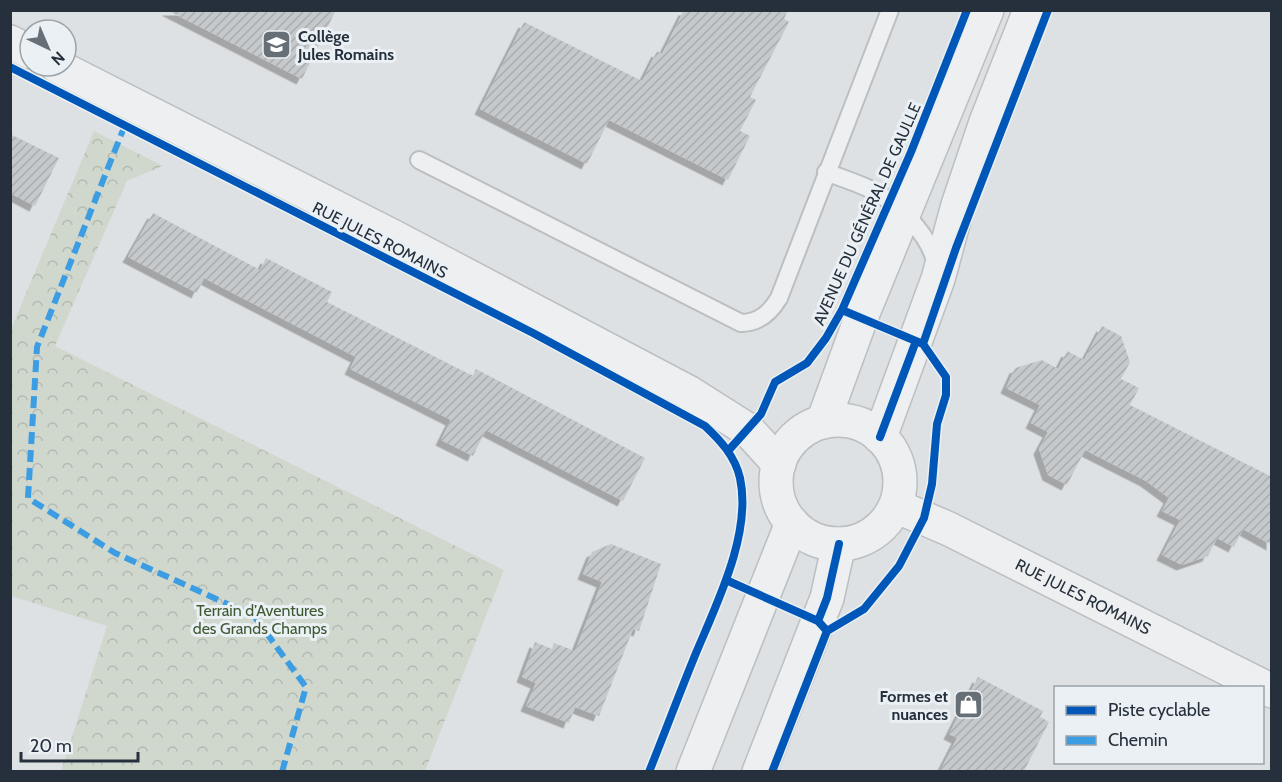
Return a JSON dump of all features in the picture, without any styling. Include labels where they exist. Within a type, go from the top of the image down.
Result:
[{"type":"street","name":"AVENUE DU GÉNÉRAL DE GAULLE","points":[[823,422],[861,318],[987,10]]},
{"type":"street","points":[[880,437],[938,279],[958,205],[982,132],[1030,10]]},
{"type":"street","name":"RUE JULES ROMAINS","points":[[78,77],[367,223],[688,392],[748,430],[779,464]]},
{"type":"street","points":[[838,420],[853,422],[880,437],[889,446],[899,469],[900,482],[896,506],[888,518],[867,537],[839,544],[821,542],[805,535],[792,523],[778,495],[779,464],[796,438],[823,422],[838,420]]},
{"type":"street","name":"RUE JULES ROMAINS","points":[[896,506],[949,529],[1262,686]]},
{"type":"street","points":[[693,771],[792,523]]},
{"type":"street","points":[[759,771],[827,598],[839,544]]},
{"type":"lane","points":[[419,160],[741,323],[752,323],[767,314],[779,298],[890,10]]},
{"type":"lane","points":[[826,172],[879,193],[904,213],[934,253],[938,279]]},
{"type":"green space","name":"Terrain d’Aventures des Grands Champs","points":[[94,131],[163,166],[127,181],[55,346],[504,570],[425,771],[61,771],[107,626],[11,596],[11,329]]},
{"type":"building","name":"Collège Jules Romains","points":[[167,10],[336,10],[302,79]]},
{"type":"building","points":[[684,10],[788,10],[784,19],[789,22],[750,97],[756,100],[740,131],[750,136],[728,180],[609,120],[587,164],[480,109],[524,22],[642,81],[657,51],[662,54]]},
{"type":"building","points":[[10,134],[59,158],[35,206],[10,193]]},
{"type":"building","points":[[153,213],[260,270],[266,258],[332,292],[327,302],[473,376],[476,369],[645,458],[623,501],[486,430],[473,456],[441,440],[451,420],[350,369],[356,357],[204,278],[197,293],[128,257]]},
{"type":"building","points":[[1102,326],[1121,336],[1130,362],[1121,379],[1139,388],[1130,405],[1272,477],[1272,545],[1243,529],[1234,547],[1217,538],[1208,556],[1182,565],[1162,555],[1180,520],[1162,511],[1169,498],[1146,481],[1085,450],[1067,485],[1048,475],[1039,449],[1048,432],[1031,423],[1040,405],[1006,388],[1015,368],[1042,360],[1058,369],[1067,351],[1084,360]]},
{"type":"building","points":[[611,544],[661,564],[639,631],[633,629],[599,716],[575,707],[569,723],[526,706],[536,683],[522,677],[535,642],[552,649],[554,643],[575,651],[602,582],[583,574],[592,552]]},
{"type":"building","points":[[978,677],[1043,711],[1040,717],[1049,722],[1024,771],[940,771],[957,738],[949,734]]},
{"type":"marked path","points":[[125,125],[37,347],[28,498],[115,553],[254,616],[306,687],[282,772]]},
{"type":"cycle path","points":[[728,451],[761,414],[775,382],[807,363],[826,338],[842,310],[911,152],[967,10]]},
{"type":"cycle path","points":[[923,344],[956,248],[1048,10]]},
{"type":"cycle path","points":[[10,67],[533,333],[705,426],[716,437],[731,456],[740,478],[741,522],[737,544],[722,590],[649,772]]},
{"type":"cycle path","points":[[842,310],[923,344]]},
{"type":"cycle path","points":[[880,437],[916,341]]},
{"type":"cycle path","points":[[772,772],[827,631],[864,609],[899,566],[924,518],[932,484],[937,424],[946,395],[946,377],[923,344]]},
{"type":"cycle path","points":[[818,621],[827,598],[839,544]]},
{"type":"cycle path","points":[[726,580],[818,621],[827,631]]},
{"type":"place","name":"Collège Jules Romains","points":[[277,45]]},
{"type":"place","name":"Formes et nuances","points":[[969,705]]}]
